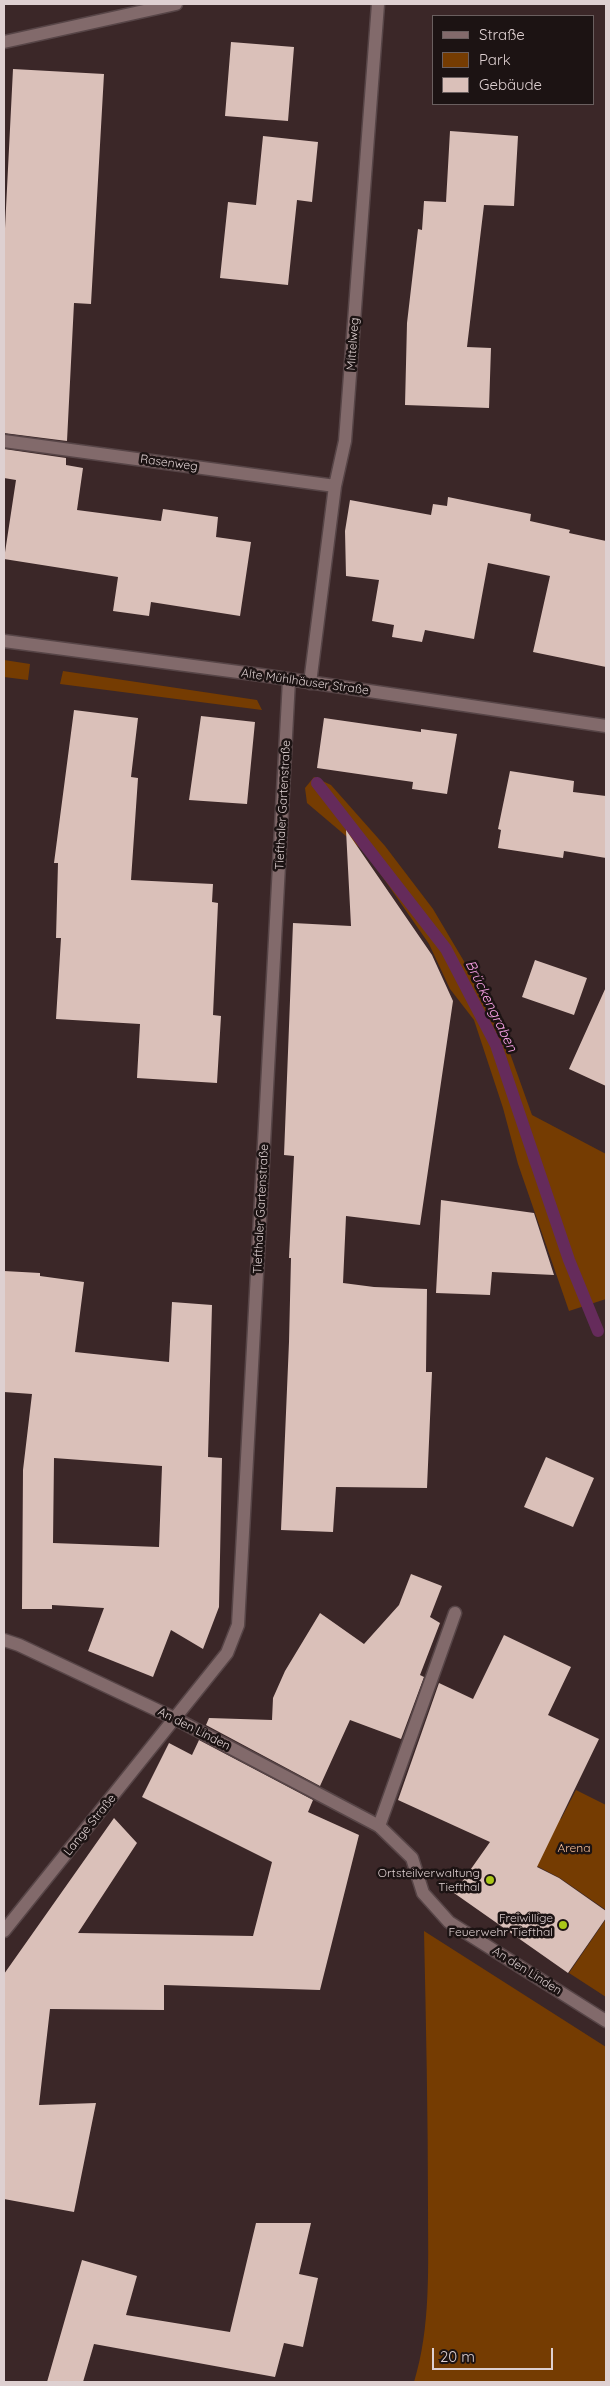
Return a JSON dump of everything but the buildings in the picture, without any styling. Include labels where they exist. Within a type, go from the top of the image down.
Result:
[{"type":"street","points":[[4,42],[176,4]]},
{"type":"street","name":"Mittelweg","points":[[310,683],[335,486],[346,441],[378,4]]},
{"type":"street","name":"Rasenweg","points":[[4,440],[335,486]]},
{"type":"street","name":"Alte Mühlhäuser Straße","points":[[4,641],[606,726]]},
{"type":"street","name":"Tiefthaler Gartenstraße","points":[[176,1718],[227,1653],[238,1625],[289,680]]},
{"type":"street","points":[[379,1826],[455,1613]]},
{"type":"street","name":"An den Linden","points":[[4,1640],[19,1645],[176,1718],[379,1826],[412,1858],[423,1893],[449,1922],[606,2021]]},
{"type":"street","name":"Lange Straße","points":[[4,1932],[176,1718]]},
{"type":"green space","points":[[4,660],[30,664],[28,680],[4,677]]},
{"type":"green space","points":[[63,671],[257,700],[262,710],[60,684]]},
{"type":"green space","points":[[314,777],[331,785],[385,846],[433,909],[497,1017],[532,1115],[606,1154],[606,1299],[569,1311],[518,1164],[503,1108],[474,1020],[450,989],[429,944],[366,853],[307,803],[305,788]]},
{"type":"green space","name":"Arena","points":[[576,1790],[606,1805],[606,1910],[560,1878],[527,1861],[555,1816],[561,1819]]},
{"type":"green space","points":[[606,1919],[606,1997],[569,1973]]},
{"type":"green space","points":[[424,1931],[606,2047],[606,2382],[414,2382],[426,2318],[428,2274]]},
{"type":"waterway","name":"Brückengraben","points":[[317,783],[446,949],[496,1045],[569,1260],[598,1331]]},
{"type":"place","name":"Ortsteilverwaltung Tiefthal","points":[[490,1880]]},
{"type":"place","name":"Freiwillige Feuerwehr Tiefthal","points":[[563,1925]]}]
